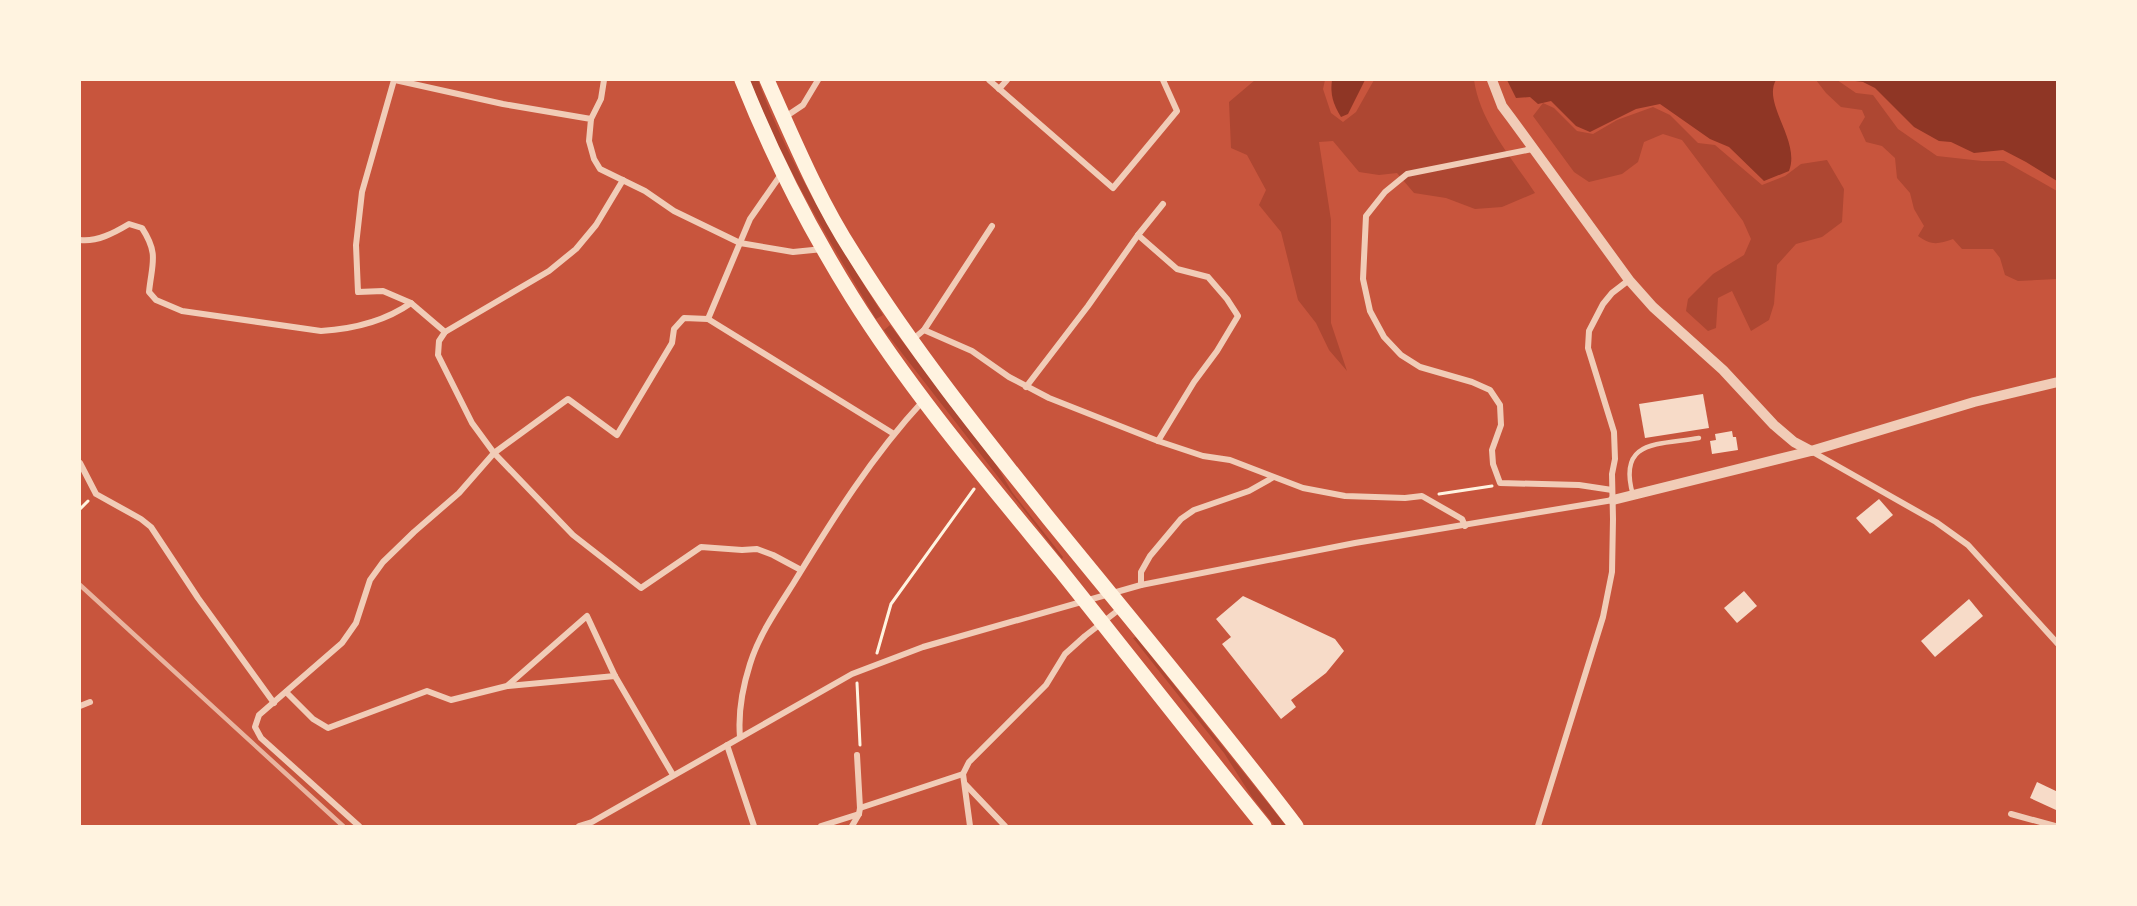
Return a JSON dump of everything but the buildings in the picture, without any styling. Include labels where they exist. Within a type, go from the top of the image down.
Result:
[{"type":"highway","points":[[742,80],[783,172],[823,249],[890,353],[984,478],[1264,826]]},
{"type":"highway","points":[[767,80],[808,171],[851,252],[910,341],[1296,826]]},
{"type":"street","points":[[445,332],[411,303],[383,291],[358,292],[356,245],[362,192],[394,80],[503,105],[591,119]]},
{"type":"street","points":[[604,80],[601,99],[591,119],[589,141],[594,159],[600,169],[645,191],[674,211],[740,243],[793,252],[823,249]]},
{"type":"street","points":[[784,117],[803,105],[818,80]]},
{"type":"street","points":[[989,80],[1113,188],[1177,111],[1167,81]]},
{"type":"street","points":[[999,89],[1007,80]]},
{"type":"street","points":[[1491,80],[1502,106],[1532,149],[1629,280],[1653,307],[1723,370],[1774,425],[1794,442],[1936,522],[1968,545],[2058,644]]},
{"type":"street","points":[[1532,149],[1407,174],[1385,192],[1366,216],[1363,279],[1370,311],[1384,337],[1401,355],[1420,367],[1472,382],[1490,390],[1500,405],[1501,425],[1492,450],[1493,464],[1500,483],[1579,485],[1612,495]]},
{"type":"street","points":[[708,319],[750,219],[783,172]]},
{"type":"street","points":[[623,180],[596,225],[576,249],[549,271],[445,332],[439,341],[438,355],[472,423],[494,453],[573,535],[641,588],[701,547],[757,549],[801,570]]},
{"type":"street","points":[[1026,387],[1163,204]]},
{"type":"street","points":[[80,240],[93,240],[129,224],[142,228],[153,250],[154,266],[149,292],[156,300],[182,310],[321,331],[339,330],[387,318],[411,303]]},
{"type":"street","points":[[910,341],[924,330],[992,226]]},
{"type":"street","points":[[1138,235],[1176,269],[1208,277],[1238,316],[1217,351],[1194,381],[1158,441]]},
{"type":"street","points":[[1538,826],[1603,617],[1612,572],[1614,432],[1588,348],[1589,331],[1603,304],[1612,293],[1629,280]]},
{"type":"street","points":[[359,826],[261,738],[255,727],[259,715],[342,644],[356,623],[370,580],[383,562],[459,493],[494,453],[568,399],[617,435],[672,343],[674,329],[684,318],[708,319],[894,434]]},
{"type":"street","points":[[924,330],[972,351],[1026,387],[1048,398],[1158,441],[1203,456],[1230,460],[1303,488],[1346,496],[1405,498],[1422,496],[1462,519],[1465,526]]},
{"type":"street","points":[[579,826],[592,822],[856,672],[923,647],[1141,585],[1355,543],[1465,526],[1612,495],[1632,495],[1811,451],[1974,402],[2058,382]]},
{"type":"street","points":[[740,736],[739,723],[750,664],[764,631],[829,524],[894,434],[925,399]]},
{"type":"street","points":[[80,463],[96,494],[151,527],[198,598],[274,703]]},
{"type":"street","points":[[1141,585],[1141,572],[1150,556],[1181,519],[1194,510],[1249,490],[1272,478]]},
{"type":"street","points":[[970,826],[963,774],[969,762],[1046,685],[1065,654],[1122,608]]},
{"type":"street","points":[[507,686],[587,616],[615,676],[673,775]]},
{"type":"street","points":[[286,692],[313,719],[328,728],[427,691],[451,700],[507,686],[615,676]]},
{"type":"street","points":[[80,706],[90,702]]},
{"type":"street","points":[[727,744],[754,826]]},
{"type":"street","points":[[852,826],[859,811],[857,755]]},
{"type":"street","points":[[820,826],[963,774]]},
{"type":"street","points":[[966,784],[1005,826]]},
{"type":"street","points":[[2012,814],[2055,826]]},
{"type":"lane","points":[[1632,495],[1628,471],[1629,464],[1636,453],[1645,448],[1700,438]]},
{"type":"path","points":[[1422,496],[1488,487],[1500,483]]},
{"type":"path","points":[[874,666],[891,604],[974,489]]},
{"type":"path","points":[[856,672],[861,747],[857,755]]},
{"type":"shaded area","points":[[750,80],[758,80],[798,171],[883,315],[876,319],[824,232],[792,172]]},
{"type":"shaded area","points":[[1255,80],[1325,80],[1323,89],[1331,113],[1343,122],[1356,112],[1374,80],[1474,80],[1477,95],[1490,125],[1535,193],[1502,207],[1475,209],[1446,198],[1414,193],[1397,173],[1379,175],[1359,172],[1333,141],[1319,142],[1331,220],[1331,323],[1347,371],[1329,350],[1316,323],[1298,300],[1281,232],[1259,205],[1266,190],[1247,155],[1231,148],[1229,102]]},
{"type":"shaded area","points":[[1332,80],[1365,80],[1348,114],[1341,117],[1333,99]]},
{"type":"shaded area","points":[[1507,80],[1776,80],[1773,90],[1774,100],[1790,148],[1789,171],[1764,181],[1729,147],[1710,139],[1660,104],[1636,109],[1590,132],[1576,126],[1551,101],[1538,104],[1530,97],[1516,98]]},
{"type":"shaded area","points":[[1816,80],[1837,80],[1856,93],[1873,95],[1898,129],[1937,156],[2004,161],[2057,191],[2057,279],[2018,281],[2005,275],[2000,258],[1993,249],[1962,249],[1953,239],[1935,243],[1918,236],[1924,226],[1914,209],[1910,193],[1897,178],[1895,158],[1882,146],[1866,142],[1859,127],[1865,117],[1862,110],[1841,107]]},
{"type":"shaded area","points":[[1848,80],[2057,80],[2057,181],[2003,150],[1974,153],[1951,142],[1939,141],[1914,127],[1875,88],[1863,82]]},
{"type":"shaded area","points":[[1543,103],[1554,108],[1577,131],[1593,134],[1617,120],[1653,107],[1670,115],[1698,143],[1715,145],[1762,185],[1785,176],[1801,164],[1827,160],[1844,189],[1842,222],[1822,237],[1796,244],[1777,265],[1774,304],[1769,320],[1751,331],[1732,291],[1718,298],[1716,328],[1708,331],[1686,311],[1688,299],[1713,274],[1744,255],[1751,239],[1743,221],[1682,140],[1663,134],[1644,142],[1638,162],[1622,174],[1589,182],[1574,172],[1533,116]]},
{"type":"shaded area","points":[[890,325],[997,466],[1012,492],[1063,557],[1062,559],[884,330]]},
{"type":"shaded area","points":[[1136,637],[1286,826],[1275,826],[1252,797],[1224,753],[1133,638]]},
{"type":"railway","points":[[80,585],[343,826]]}]
